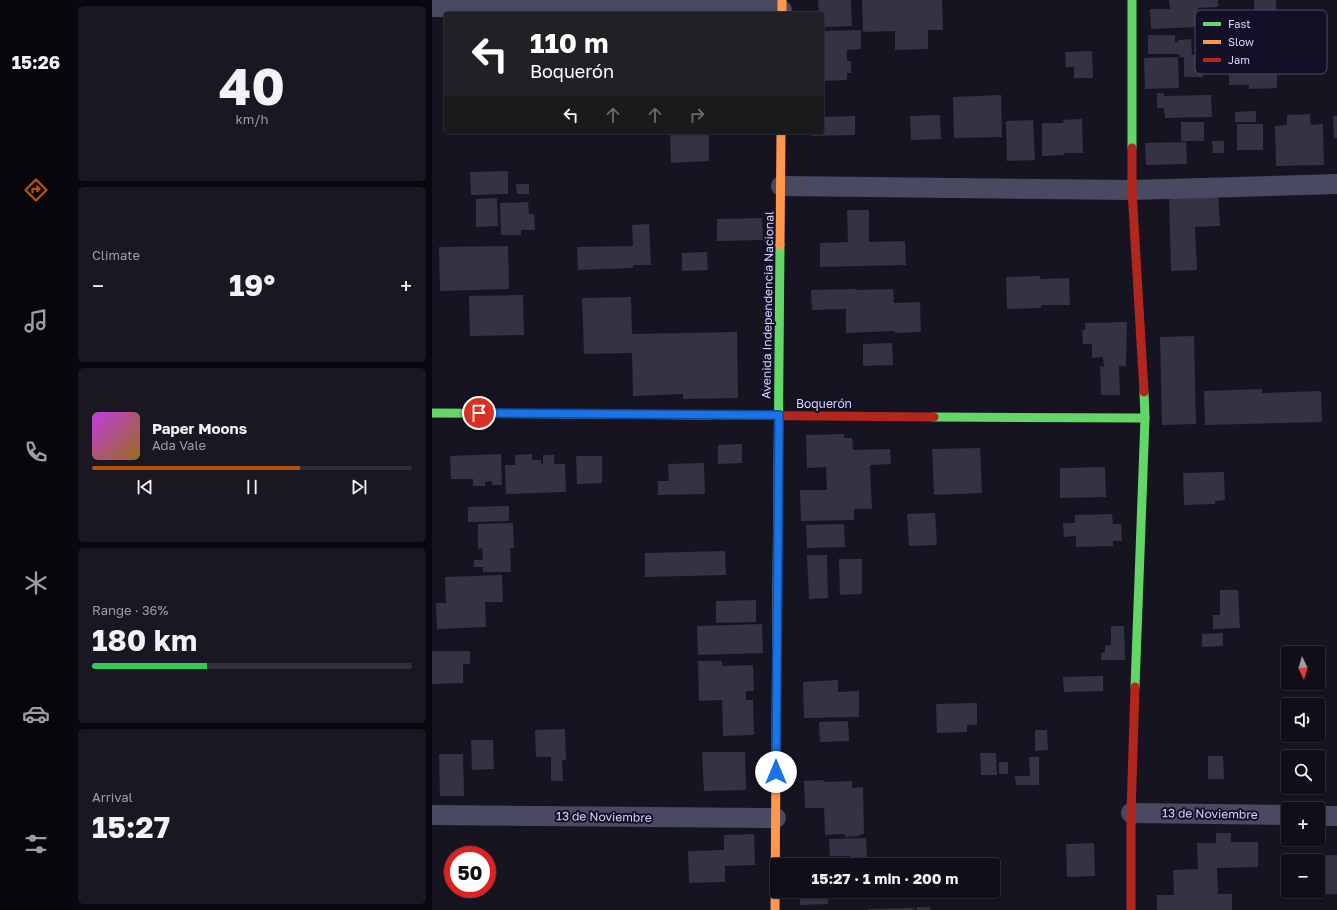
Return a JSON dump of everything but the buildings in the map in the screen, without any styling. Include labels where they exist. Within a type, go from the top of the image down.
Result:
[{"type":"street","points":[[1131,910],[1131,813],[1145,418],[1132,190],[1132,0]]},
{"type":"street","points":[[432,7],[782,8]]},
{"type":"street","name":"Avenida Independencia Nacional","points":[[775,910],[781,134]]},
{"type":"street","points":[[781,186],[1132,190],[1337,184]]},
{"type":"street","name":"Boquerón","points":[[432,413],[1145,418]]},
{"type":"street","name":"13 de Noviembre","points":[[1131,813],[1281,815]]},
{"type":"street","name":"13 de Noviembre","points":[[432,815],[776,818]]},
{"type":"street","points":[[1325,816],[1337,816]]},
{"type":"traffic: fast","points":[[1132,0],[1132,148]]},
{"type":"traffic: fast","points":[[777,589],[780,245]]},
{"type":"traffic: fast","points":[[1135,687],[1145,418],[1144,392]]},
{"type":"traffic: fast","points":[[432,413],[708,415]]},
{"type":"traffic: fast","points":[[934,417],[1145,418]]},
{"type":"traffic: slow","points":[[782,0],[782,12]]},
{"type":"traffic: slow","points":[[780,245],[781,134]]},
{"type":"traffic: slow","points":[[775,910],[777,589]]},
{"type":"traffic: jam","points":[[1132,148],[1132,190],[1144,392]]},
{"type":"traffic: jam","points":[[708,415],[934,417]]},
{"type":"traffic: jam","points":[[1131,910],[1131,813],[1135,687]]},
{"type":"route","points":[[479,413],[779,415],[776,772]]}]
